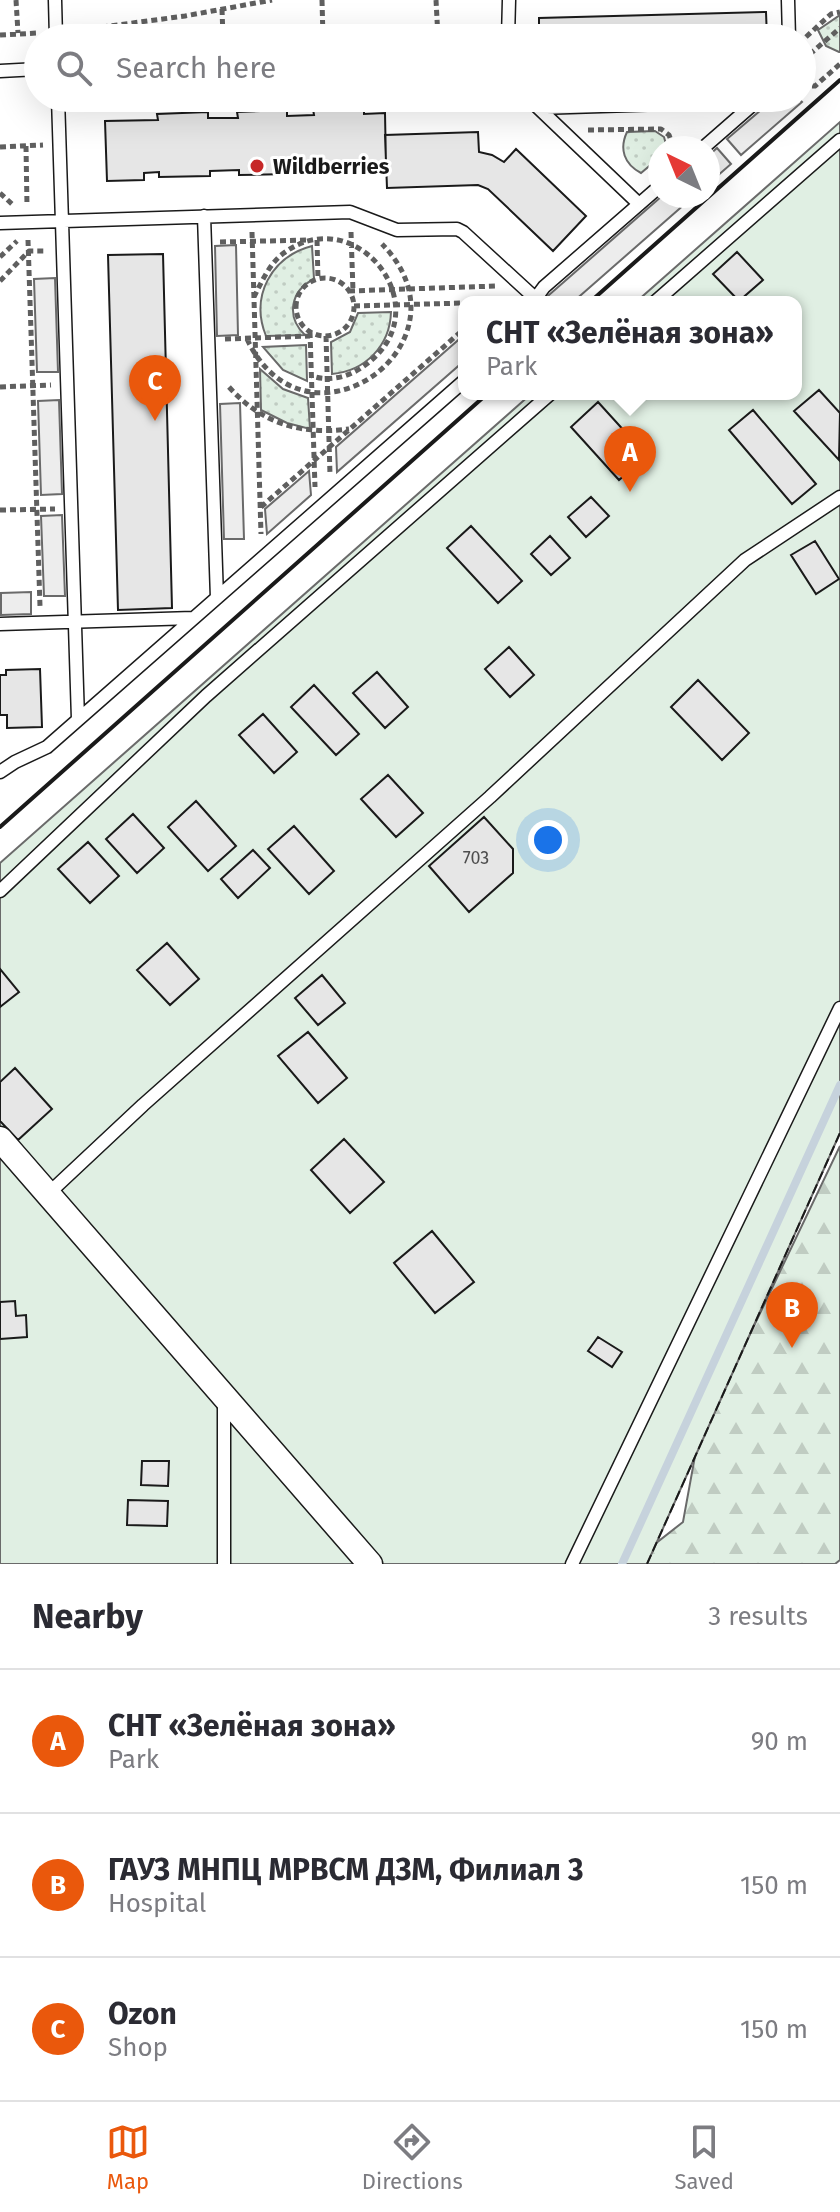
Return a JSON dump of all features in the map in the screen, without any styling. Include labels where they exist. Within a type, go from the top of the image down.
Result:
[{"type":"street","points":[[0,1139],[370,1564]]},
{"type":"lane","points":[[55,0],[56,24]]},
{"type":"lane","points":[[508,24],[509,0]]},
{"type":"lane","points":[[788,0],[789,24]]},
{"type":"lane","points":[[0,71],[24,70]]},
{"type":"lane","points":[[58,112],[78,719]]},
{"type":"lane","points":[[543,112],[639,204]]},
{"type":"lane","points":[[717,136],[744,112]]},
{"type":"lane","points":[[662,296],[840,140]]},
{"type":"lane","points":[[538,296],[648,196]]},
{"type":"lane","points":[[0,223],[346,212],[397,230],[457,229],[470,236],[531,296]]},
{"type":"lane","points":[[204,216],[217,598]]},
{"type":"lane","points":[[1,771],[47,747],[458,386]]},
{"type":"lane","points":[[0,891],[206,696],[543,400]]},
{"type":"lane","points":[[48,1194],[143,1105],[490,797],[745,560],[840,497]]},
{"type":"lane","points":[[0,624],[193,618]]},
{"type":"lane","points":[[572,1564],[840,1008]]},
{"type":"lane","points":[[224,1396],[224,1564]]},
{"type":"path","points":[[16,0],[18,33]]},
{"type":"path","points":[[120,24],[272,0]]},
{"type":"path","points":[[322,0],[323,24]]},
{"type":"path","points":[[436,0],[437,24]]},
{"type":"path","points":[[222,9],[223,24]]},
{"type":"path","points":[[816,27],[831,14],[840,12]]},
{"type":"path","points":[[816,49],[840,28]]},
{"type":"path","points":[[0,35],[24,33]]},
{"type":"path","points":[[816,85],[840,64]]},
{"type":"path","points":[[563,131],[656,128],[669,136]]},
{"type":"path","points":[[0,147],[59,145]]},
{"type":"path","points":[[26,146],[28,222]]},
{"type":"path","points":[[251,215],[262,558]]},
{"type":"path","points":[[208,340],[310,334],[326,336],[343,330],[353,315],[354,306],[351,291],[351,227],[362,230]]},
{"type":"path","points":[[0,257],[28,232],[40,623]]},
{"type":"path","points":[[318,240],[318,279]]},
{"type":"path","points":[[254,298],[268,270],[280,256],[298,245],[318,240]]},
{"type":"path","points":[[206,242],[318,240],[351,244],[377,261],[393,290],[396,305],[394,324],[387,342],[374,359],[356,372],[327,379],[312,376]]},
{"type":"path","points":[[247,339],[255,356],[268,371],[284,382],[312,392],[328,393],[359,386],[376,376],[390,363],[401,346],[408,328],[411,305],[403,271],[378,240]]},
{"type":"path","points":[[0,281],[29,251]]},
{"type":"path","points":[[316,511],[310,334],[299,320],[296,303],[303,288],[318,279],[335,280],[351,291],[521,285]]},
{"type":"path","points":[[354,306],[458,303]]},
{"type":"path","points":[[261,508],[458,334]]},
{"type":"path","points":[[326,336],[331,498]]},
{"type":"path","points":[[209,361],[230,389],[257,413],[283,426],[313,432],[350,429]]},
{"type":"path","points":[[0,387],[67,384]]},
{"type":"path","points":[[0,510],[70,508]]},
{"type":"green space","points":[[840,15],[839,52],[826,46],[818,30]]},
{"type":"green space","points":[[840,122],[840,1133],[647,1564],[0,1564],[0,863],[524,400],[802,400],[802,296],[643,296]]},
{"type":"green space","points":[[655,131],[662,136],[648,136],[648,167],[641,173],[625,156],[623,150],[627,132]]},
{"type":"green space","points":[[312,246],[314,279],[300,290],[293,305],[295,320],[305,335],[266,336],[261,307],[268,280],[285,259]]},
{"type":"green space","points":[[391,312],[386,336],[374,355],[355,368],[332,374],[331,342],[350,332],[358,313]]},
{"type":"green space","points":[[306,345],[307,381],[283,370],[263,347]]},
{"type":"green space","points":[[260,369],[283,389],[308,398],[310,429],[287,423],[261,410]]},
{"type":"green space","points":[[840,1146],[840,1560],[835,1564],[645,1564],[655,1544],[683,1522],[697,1445]]},
{"type":"shaded area","points":[[759,112],[790,112],[741,155],[727,139]]},
{"type":"shaded area","points":[[720,151],[731,164],[720,174]]},
{"type":"shaded area","points":[[648,208],[680,208],[580,296],[548,296]]},
{"type":"shaded area","points":[[236,245],[238,335],[217,336],[215,246]]},
{"type":"shaded area","points":[[55,278],[58,372],[37,372],[34,279]]},
{"type":"shaded area","points":[[458,340],[458,366],[337,472],[336,447]]},
{"type":"shaded area","points":[[59,400],[62,494],[41,495],[38,401]]},
{"type":"shaded area","points":[[240,403],[244,539],[224,539],[220,404]]},
{"type":"shaded area","points":[[309,471],[311,495],[267,534],[265,509]]},
{"type":"shaded area","points":[[62,515],[65,596],[44,596],[41,516]]},
{"type":"shaded area","points":[[31,592],[31,614],[1,615],[1,593]]},
{"type":"building","points":[[766,12],[766,24],[539,24],[539,18]]},
{"type":"building","points":[[208,112],[208,118],[238,118],[237,112],[314,115],[314,112],[385,113],[386,166],[365,166],[365,172],[315,173],[315,168],[288,169],[288,174],[239,175],[239,170],[210,171],[210,176],[159,177],[159,172],[144,173],[144,180],[107,181],[105,121],[158,120],[157,114]]},
{"type":"building","points":[[478,132],[479,152],[504,162],[516,149],[586,216],[553,251],[488,189],[478,185],[387,188],[385,135]]},
{"type":"building","points":[[737,252],[763,280],[745,296],[734,296],[713,274]]},
{"type":"building","points":[[163,254],[172,608],[118,610],[108,255]]},
{"type":"building","points":[[819,390],[840,413],[839,460],[794,411]]},
{"type":"building","points":[[598,402],[647,456],[619,480],[571,427]]},
{"type":"building","points":[[753,410],[816,484],[792,504],[729,430]]},
{"type":"building","points":[[591,497],[609,516],[586,537],[568,517]]},
{"type":"building","points":[[471,526],[522,581],[498,603],[447,548]]},
{"type":"building","points":[[550,536],[570,558],[551,575],[531,554]]},
{"type":"building","points":[[815,541],[839,579],[816,594],[791,555]]},
{"type":"building","points":[[509,647],[534,675],[510,697],[485,669]]},
{"type":"building","points":[[40,669],[42,727],[7,728],[7,715],[0,715],[0,675],[6,675],[6,670]]},
{"type":"building","points":[[377,672],[408,707],[385,728],[353,693]]},
{"type":"building","points":[[698,680],[749,733],[722,760],[671,707]]},
{"type":"building","points":[[314,685],[359,734],[336,755],[291,707]]},
{"type":"building","points":[[263,714],[297,752],[274,773],[239,735]]},
{"type":"building","points":[[388,775],[423,813],[396,837],[361,799]]},
{"type":"building","points":[[196,801],[236,846],[208,871],[168,827]]},
{"type":"building","points":[[133,814],[164,848],[137,873],[106,839]]},
{"type":"building","points":[[484,817],[513,849],[513,873],[469,912],[429,866]]},
{"type":"building","points":[[294,826],[334,871],[309,894],[268,849]]},
{"type":"building","points":[[88,842],[119,876],[90,903],[58,869]]},
{"type":"building","points":[[253,850],[270,868],[238,898],[221,879]]},
{"type":"building","points":[[167,943],[199,979],[170,1005],[137,970]]},
{"type":"building","points":[[0,969],[19,992],[0,1007]]},
{"type":"building","points":[[322,975],[345,1003],[318,1025],[295,998]]},
{"type":"building","points":[[308,1032],[347,1078],[318,1103],[278,1056]]},
{"type":"building","points":[[15,1068],[52,1109],[18,1140],[0,1121],[0,1082]]},
{"type":"building","points":[[344,1139],[384,1182],[350,1213],[311,1170]]},
{"type":"building","points":[[432,1231],[474,1282],[435,1313],[394,1263]]},
{"type":"building","points":[[15,1301],[16,1316],[26,1315],[27,1337],[0,1339],[0,1302]]},
{"type":"building","points":[[598,1337],[622,1352],[612,1367],[588,1351]]},
{"type":"building","points":[[142,1461],[169,1461],[168,1486],[141,1485]]},
{"type":"building","points":[[128,1500],[168,1501],[167,1526],[127,1525]]},
{"type":"waterway","points":[[622,1564],[840,1085]]},
{"type":"fence","points":[[647,1564],[840,1133]]},
{"type":"wall","points":[[816,101],[840,80]]},
{"type":"wall","points":[[597,296],[804,112]]},
{"type":"wall","points":[[0,827],[480,400]]},
{"type":"place","name":"Wildberries","points":[[257,166]]},
{"type":"place","name":"Ozon","points":[[155,421]]},
{"type":"place","name":"СНТ «Зелёная зона»","points":[[630,492]]},
{"type":"place","name":"ГАУЗ МНПЦ МРВСМ ДЗМ, Филиал 3","points":[[792,1348]]}]
